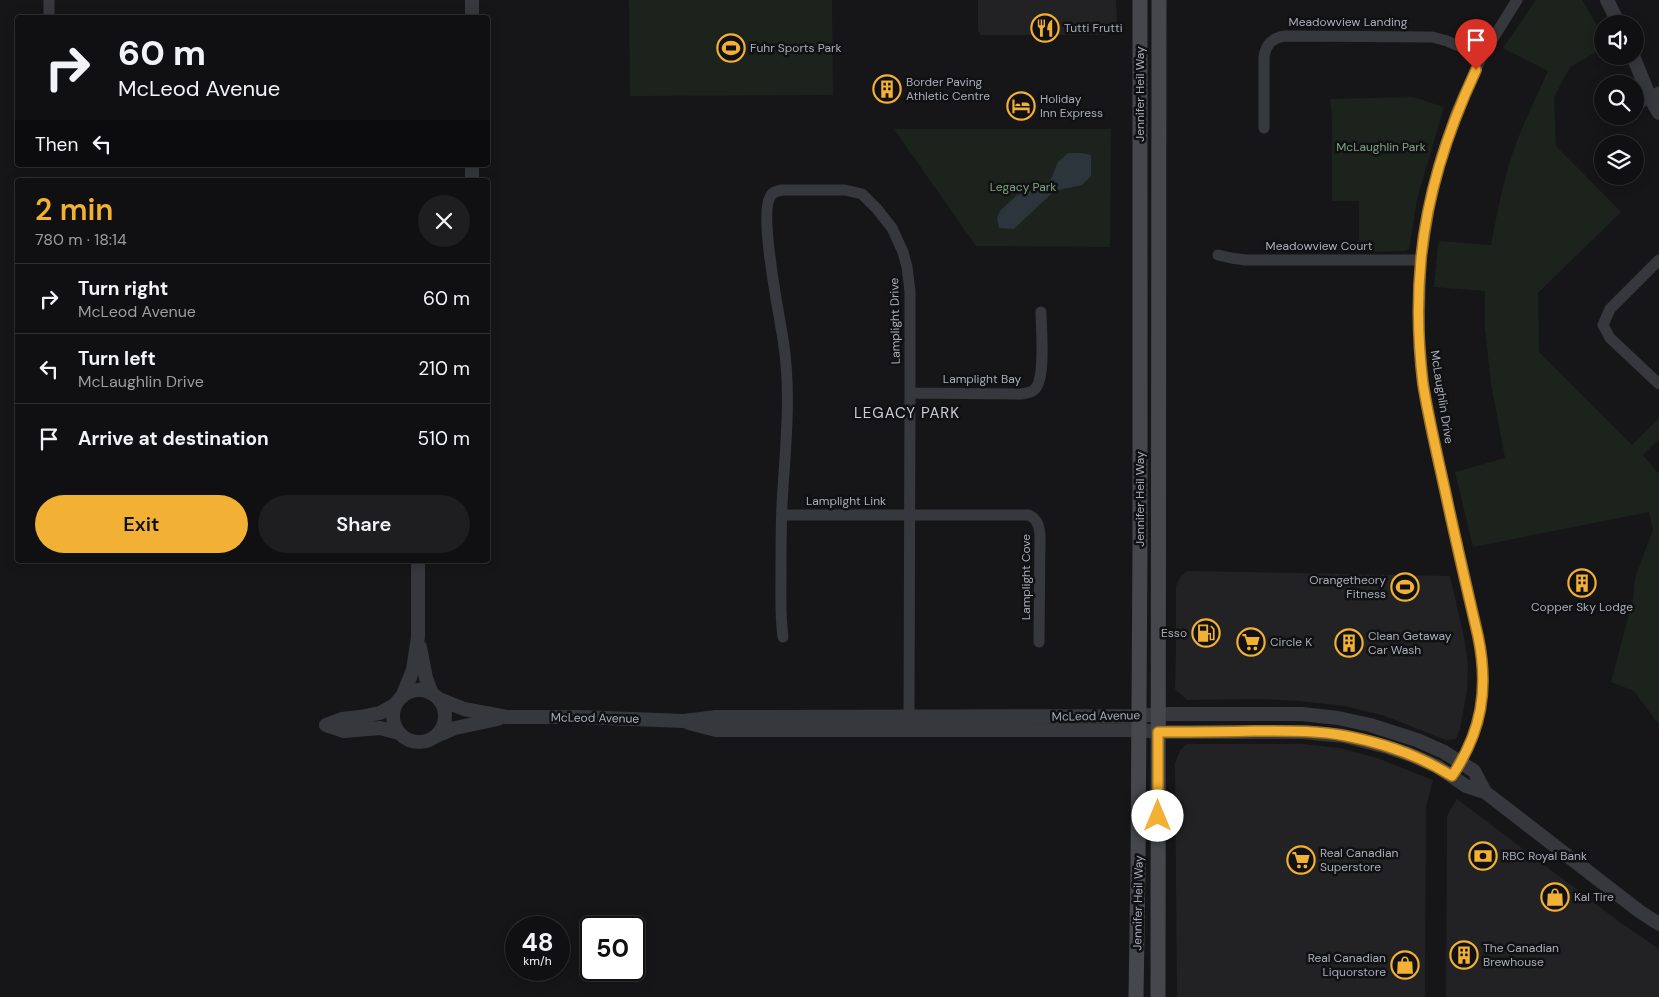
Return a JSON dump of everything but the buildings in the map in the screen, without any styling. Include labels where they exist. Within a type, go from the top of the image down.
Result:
[{"type":"main road","name":"Jennifer Heil Way","points":[[1136,997],[1139,723],[1140,0]]},
{"type":"main road","name":"Jennifer Heil Way","points":[[1158,997],[1159,0]]},
{"type":"street","points":[[49,0],[49,15]]},
{"type":"street","points":[[472,0],[472,15]]},
{"type":"street","name":"McLaughlin Drive","points":[[1452,776],[1461,763],[1472,740],[1483,695],[1484,668],[1433,438],[1423,383],[1419,334],[1421,260],[1430,204],[1441,158],[1456,113],[1482,56],[1517,0]]},
{"type":"street","points":[[1606,0],[1614,15]]},
{"type":"street","name":"Meadowview Landing","points":[[1264,128],[1264,57],[1265,50],[1270,42],[1276,38],[1285,36],[1418,36],[1448,41],[1482,56]]},
{"type":"street","points":[[1637,65],[1654,95],[1659,113]]},
{"type":"street","name":"Lamplight Drive","points":[[783,637],[781,608],[782,515],[788,386],[786,356],[768,238],[768,202],[770,196],[776,191],[836,190],[855,192],[862,194],[892,228],[903,252],[910,291],[909,723]]},
{"type":"street","name":"Meadowview Court","points":[[1218,255],[1246,260],[1421,260]]},
{"type":"street","points":[[1659,260],[1610,309],[1602,325],[1610,338],[1659,384]]},
{"type":"street","name":"Lamplight Bay","points":[[910,393],[1028,393],[1036,388],[1041,373],[1040,312]]},
{"type":"street","name":"Lamplight Link","points":[[782,515],[910,514]]},
{"type":"street","name":"Lamplight Cove","points":[[910,514],[1025,514],[1035,518],[1040,535],[1039,642]]},
{"type":"street","points":[[418,563],[418,637],[412,670],[393,716],[395,725],[406,739],[420,742],[436,736],[442,729],[445,716],[444,707],[426,678],[418,637]]},
{"type":"street","points":[[400,733],[380,728],[344,731],[326,725],[342,719],[380,713],[410,692],[419,690],[436,696]]},
{"type":"street","name":"McLeod Avenue","points":[[436,696],[464,709],[507,717]]},
{"type":"street","name":"McLeod Avenue","points":[[436,736],[472,723],[507,717],[579,717],[684,721],[716,730],[909,723],[1139,723],[1159,714],[1274,714],[1338,718],[1370,725],[1417,740],[1444,752],[1474,771],[1485,792]]},
{"type":"street","name":"McLeod Avenue","points":[[1139,723],[1158,732],[1303,732],[1344,736],[1411,755],[1438,768],[1466,786],[1485,792],[1639,911],[1659,924]]},
{"type":"shaded area","points":[[978,0],[1116,0],[1117,23],[1115,31],[1109,35],[981,35],[978,31]]},
{"type":"shaded area","points":[[1068,153],[1091,155],[1091,176],[1082,185],[1059,190],[1050,195],[1014,229],[999,228],[997,218],[1000,211],[1017,195],[1040,188],[1051,179],[1058,162]]},
{"type":"shaded area","points":[[1188,571],[1450,576],[1468,664],[1467,691],[1460,729],[1456,739],[1446,740],[1385,716],[1345,706],[1262,699],[1187,700],[1175,689],[1176,586],[1181,576]]},
{"type":"shaded area","name":"Real Canadian Superstore","points":[[1187,744],[1302,744],[1340,748],[1377,758],[1433,780],[1426,807],[1425,997],[1177,997],[1175,763],[1180,750]]},
{"type":"shaded area","points":[[1457,799],[1621,923],[1659,949],[1659,997],[1446,997],[1447,816]]},
{"type":"green space","name":"Fuhr Sports Park","points":[[629,0],[832,0],[833,95],[630,96]]},
{"type":"green space","points":[[1536,0],[1582,0],[1594,20],[1594,54],[1570,67],[1554,97],[1556,146],[1621,212],[1538,293],[1539,352],[1632,445],[1659,418],[1659,439],[1643,455],[1659,474],[1659,725],[1634,691],[1611,682],[1633,599],[1635,578],[1653,530],[1649,512],[1473,547],[1455,472],[1505,458],[1491,383],[1485,329],[1485,291],[1434,287],[1440,241],[1491,245],[1503,186],[1513,152],[1548,71],[1503,48]]},
{"type":"green space","name":"McLaughlin Park","points":[[1413,97],[1444,107],[1417,199],[1409,249],[1405,251],[1359,252],[1359,201],[1332,201],[1332,117],[1330,99]]},
{"type":"green space","name":"Legacy Park","points":[[894,129],[1111,129],[1110,247],[976,246]]},
{"type":"place","name":"Tutti Frutti","points":[[1045,28]]},
{"type":"place","name":"Fuhr Sports Park","points":[[731,48]]},
{"type":"place","name":"Border Paving Athletic Centre","points":[[887,89]]},
{"type":"place","name":"Holiday Inn Express","points":[[1021,106]]},
{"type":"place","name":"Copper Sky Lodge","points":[[1582,583]]},
{"type":"place","name":"Orangetheory Fitness","points":[[1405,587]]},
{"type":"place","name":"Esso","points":[[1206,633]]},
{"type":"place","name":"Circle K","points":[[1251,642]]},
{"type":"place","name":"Clean Getaway Car Wash","points":[[1349,643]]},
{"type":"place","name":"RBC Royal Bank","points":[[1483,856]]},
{"type":"place","name":"Real Canadian Superstore","points":[[1301,860]]},
{"type":"place","name":"Kal Tire","points":[[1555,897]]},
{"type":"place","name":"The Canadian Brewhouse","points":[[1464,955]]},
{"type":"place","name":"Real Canadian Liquorstore","points":[[1405,965]]},
{"type":"district","name":"LEGACY PARK","points":[[907,413]]},
{"type":"route","points":[[1158,816],[1158,732],[1263,731],[1344,736],[1411,755],[1452,776],[1468,751],[1480,712],[1484,668],[1423,383],[1419,334],[1419,302],[1422,251],[1430,204],[1441,158],[1456,113],[1476,70]]}]
